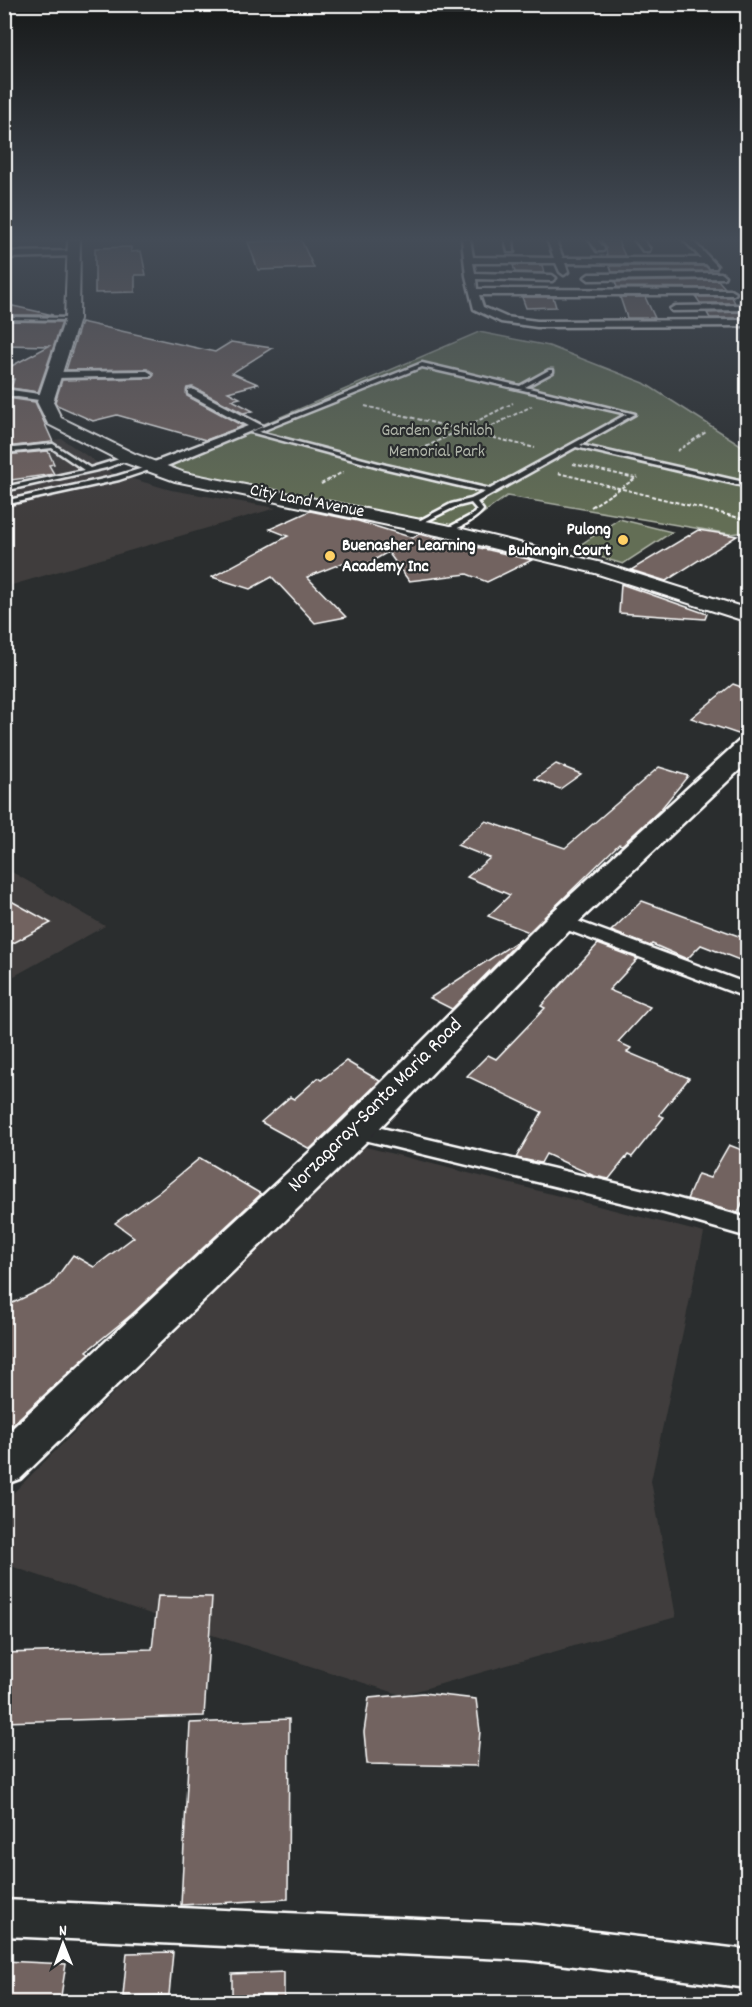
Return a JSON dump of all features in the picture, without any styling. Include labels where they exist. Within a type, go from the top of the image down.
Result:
[{"type":"main road","name":"Norzagaray-Santa Maria Road","points":[[4,1464],[356,1130],[561,921],[747,747]]},
{"type":"street","points":[[4,392],[46,398],[68,333]]},
{"type":"street","points":[[54,375],[147,374]]},
{"type":"street","points":[[153,467],[256,426],[192,392]]},
{"type":"street","name":"City Land Avenue","points":[[46,398],[45,402],[54,421],[129,458],[182,477],[416,524],[602,569],[747,616]]},
{"type":"street","points":[[561,921],[747,992]]},
{"type":"street","points":[[356,1130],[661,1203],[747,1228]]},
{"type":"street","points":[[4,1917],[528,1942],[747,1969]]},
{"type":"lane","points":[[416,524],[453,505],[473,501],[632,414],[422,365],[253,432],[385,467],[491,491]]},
{"type":"lane","points":[[522,387],[550,371]]},
{"type":"lane","points":[[575,445],[747,485]]},
{"type":"lane","points":[[4,451],[52,446],[88,470]]},
{"type":"lane","points":[[4,489],[129,458]]},
{"type":"lane","points":[[4,503],[119,478],[153,467]]},
{"type":"lane","points":[[447,531],[474,516],[480,510],[473,501]]},
{"type":"path","points":[[385,467],[538,391]]},
{"type":"path","points":[[476,434],[555,395]]},
{"type":"path","points":[[338,399],[558,453]]},
{"type":"path","points":[[591,507],[706,432]]},
{"type":"path","points":[[549,458],[635,478]]},
{"type":"path","points":[[322,484],[362,461]]},
{"type":"path","points":[[534,467],[747,520]]},
{"type":"shaded area","points":[[62,439],[112,473],[171,490],[276,508],[5,587],[5,445]]},
{"type":"shaded area","points":[[5,868],[105,926],[5,981]]},
{"type":"shaded area","points":[[362,1146],[704,1233],[651,1481],[676,1617],[402,1695],[209,1634],[5,1564],[5,1501]]},
{"type":"green space","name":"Garden of Shiloh Memorial Park","points":[[477,333],[482,333],[549,346],[644,383],[747,449],[747,532],[730,534],[507,496],[456,533],[153,467],[222,442]]},
{"type":"green space","name":"Pulong Buhangin Court","points":[[619,519],[672,532],[623,564],[574,549]]},
{"type":"building","points":[[4,333],[58,333],[38,392],[11,388],[14,379],[4,380],[4,370],[49,346],[4,345]]},
{"type":"building","points":[[78,333],[129,333],[215,352],[231,342],[272,348],[232,373],[258,384],[228,392],[240,398],[232,400],[253,411],[243,413],[193,387],[187,388],[187,396],[243,426],[206,440],[117,415],[93,421],[55,402],[62,380],[151,378],[154,375],[147,369],[66,370]]},
{"type":"building","points":[[7,398],[35,402],[53,442],[4,447],[4,404]]},
{"type":"building","points":[[48,451],[54,464],[49,465],[54,474],[4,481],[4,455]]},
{"type":"building","points":[[310,511],[358,521],[413,538],[419,534],[532,560],[487,582],[467,574],[409,581],[388,552],[362,567],[345,562],[307,577],[346,617],[315,623],[272,577],[250,589],[212,577],[288,536],[270,529]]},
{"type":"building","points":[[698,530],[737,536],[666,581],[631,570]]},
{"type":"building","points":[[621,584],[707,614],[705,619],[619,613]]},
{"type":"building","points":[[733,684],[747,689],[747,737],[691,718]]},
{"type":"building","points":[[556,764],[581,774],[560,789],[535,779]]},
{"type":"building","points":[[659,767],[688,776],[660,810],[622,845],[619,844],[529,932],[488,916],[510,895],[467,877],[490,858],[457,845],[486,821],[565,848]]},
{"type":"building","points":[[4,897],[51,923],[4,948]]},
{"type":"building","points":[[642,901],[747,939],[747,963],[701,945],[687,959],[652,944],[650,946],[611,931]]},
{"type":"building","points":[[521,939],[452,1009],[430,998]]},
{"type":"building","points":[[598,944],[638,959],[609,990],[650,1007],[618,1042],[631,1048],[627,1052],[689,1078],[659,1115],[664,1117],[632,1157],[628,1155],[609,1179],[594,1176],[546,1154],[541,1163],[516,1158],[542,1112],[467,1076],[488,1055],[496,1059],[545,1008],[541,1006]]},
{"type":"building","points":[[346,1061],[380,1081],[310,1149],[261,1122],[290,1097],[294,1099],[318,1078],[321,1080]]},
{"type":"building","points":[[729,1145],[747,1152],[747,1191],[738,1213],[687,1199],[698,1174],[710,1178]]},
{"type":"building","points":[[200,1158],[261,1194],[131,1315],[87,1351],[90,1353],[4,1432],[4,1307],[51,1285],[73,1255],[94,1267],[134,1237],[115,1223],[160,1191]]},
{"type":"building","points":[[158,1596],[212,1597],[204,1716],[4,1722],[4,1653],[152,1649]]},
{"type":"building","points":[[423,1693],[476,1699],[480,1731],[477,1766],[367,1764],[364,1732],[369,1698]]},
{"type":"building","points":[[289,1719],[288,1899],[181,1905],[190,1723]]},
{"type":"building","points":[[173,1952],[169,1995],[123,1996],[127,1953]]},
{"type":"building","points":[[4,1961],[66,1964],[60,2002],[4,2002]]},
{"type":"building","points":[[284,1972],[284,2002],[232,2002],[232,1974]]},
{"type":"place","name":"Pulong Buhangin Court","points":[[623,540]]},
{"type":"place","name":"Buenasher Learning Academy Inc","points":[[330,556]]}]
